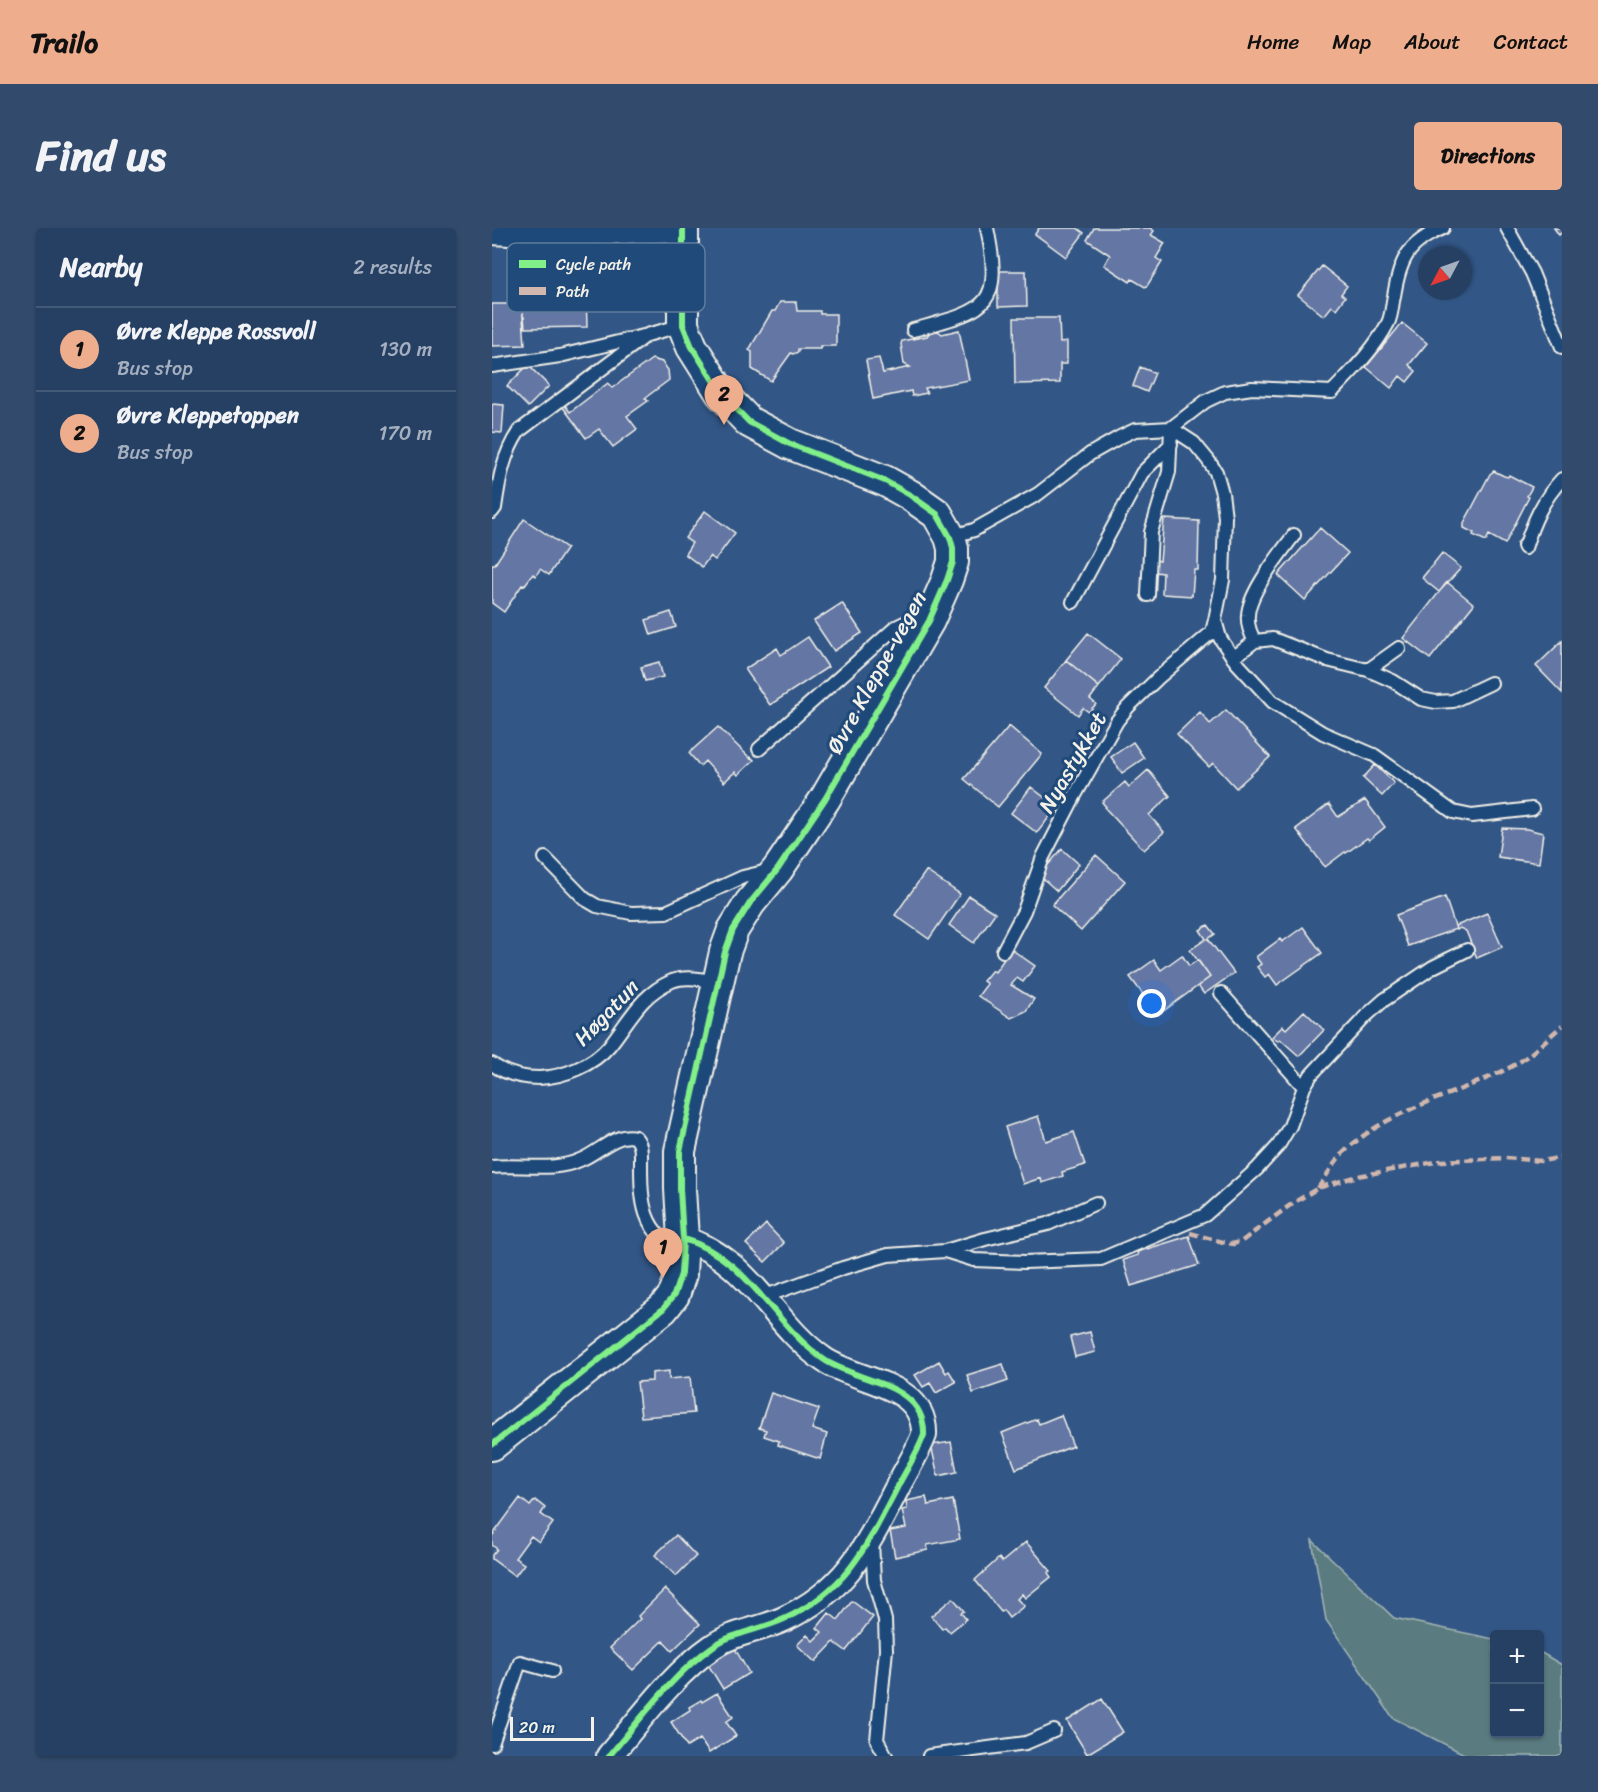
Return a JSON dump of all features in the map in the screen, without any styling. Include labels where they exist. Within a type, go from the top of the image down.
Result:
[{"type":"street","points":[[492,232],[553,235],[660,228],[683,229]]},
{"type":"street","name":"Øvre Kleppe-vegen","points":[[492,1445],[663,1309],[674,1295],[681,1274],[683,1246],[680,1151],[724,952],[733,930],[750,903],[778,869],[825,799],[929,621],[953,562],[950,537],[937,514],[910,495],[885,481],[790,444],[749,422],[721,393],[692,348],[683,325],[683,312]]},
{"type":"street","points":[[609,1756],[668,1688],[714,1645],[784,1619],[828,1593],[859,1559],[924,1435],[925,1424],[921,1412],[912,1401],[892,1388],[840,1370],[823,1359],[790,1330],[740,1271],[714,1251],[683,1246]]},
{"type":"lane","points":[[913,330],[966,315],[988,297],[993,256],[987,228]]},
{"type":"lane","points":[[950,537],[974,530],[1038,494],[1090,454],[1119,436],[1135,430],[1171,428],[1206,401],[1225,392],[1252,388],[1332,392],[1368,355],[1389,321],[1397,275],[1421,232],[1443,228]]},
{"type":"lane","points":[[1507,228],[1532,273],[1562,347]]},
{"type":"lane","points":[[492,366],[560,356],[683,325]]},
{"type":"lane","points":[[492,512],[495,508],[504,461],[519,431],[647,335]]},
{"type":"lane","points":[[1148,595],[1152,532],[1169,472],[1171,428]]},
{"type":"lane","name":"Nyastykket","points":[[1003,951],[1024,911],[1043,857],[1117,721],[1158,678],[1212,632],[1223,580],[1225,517],[1222,493],[1216,472],[1208,459],[1194,443],[1171,428]]},
{"type":"lane","points":[[1073,602],[1142,472],[1171,444]]},
{"type":"lane","points":[[1524,546],[1525,548],[1544,501],[1562,479]]},
{"type":"lane","points":[[1255,641],[1249,630],[1248,609],[1271,565],[1294,535]]},
{"type":"lane","name":"Øvre Kleppe-vegen","points":[[759,749],[896,627],[915,618],[929,621]]},
{"type":"lane","points":[[1215,620],[1220,638],[1233,658],[1273,702],[1323,733],[1374,755],[1443,806],[1460,814],[1472,816],[1532,809]]},
{"type":"lane","points":[[1233,658],[1255,641],[1273,639],[1327,660],[1368,670],[1393,681],[1421,699],[1436,702],[1453,701],[1491,683]]},
{"type":"lane","points":[[1368,670],[1399,648]]},
{"type":"lane","points":[[545,858],[580,895],[597,906],[649,914],[666,912],[743,877],[778,869]]},
{"type":"lane","points":[[945,1251],[974,1260],[1025,1262],[1101,1259],[1205,1215],[1257,1169],[1278,1146],[1297,1111],[1304,1087],[1323,1061],[1384,1000],[1433,967],[1467,950]]},
{"type":"lane","name":"Høgatun","points":[[492,1064],[519,1078],[546,1078],[564,1074],[591,1062],[608,1047],[641,1002],[658,989],[674,980],[693,978],[718,982]]},
{"type":"lane","points":[[1221,993],[1304,1087]]},
{"type":"lane","points":[[492,1167],[563,1165],[579,1161],[621,1137],[635,1137],[641,1151],[641,1191],[645,1215],[669,1246],[683,1246]]},
{"type":"lane","points":[[763,1297],[843,1268],[888,1255],[945,1251],[1048,1224],[1096,1203]]},
{"type":"lane","points":[[871,1538],[873,1580],[885,1620],[886,1650],[877,1740],[886,1756]]},
{"type":"lane","points":[[492,1744],[520,1662],[552,1671]]},
{"type":"lane","points":[[928,1756],[1026,1743],[1054,1731]]},
{"type":"green space","points":[[1312,1540],[1394,1618],[1490,1638],[1490,1738],[1544,1738],[1544,1654],[1562,1665],[1562,1756],[1468,1756],[1393,1718],[1326,1620]]},
{"type":"building","points":[[1039,228],[1077,228],[1084,233],[1066,257],[1035,234]]},
{"type":"building","points":[[1094,228],[1150,228],[1154,231],[1151,235],[1165,243],[1156,258],[1162,262],[1147,286],[1132,279],[1130,282],[1104,265],[1110,255],[1087,240]]},
{"type":"building","points":[[1554,228],[1562,228],[1562,232],[1559,235]]},
{"type":"building","points":[[1322,266],[1347,286],[1341,294],[1345,297],[1336,309],[1332,306],[1324,316],[1298,295]]},
{"type":"building","points":[[998,271],[1026,271],[1027,306],[998,307]]},
{"type":"building","points":[[780,302],[796,302],[797,311],[836,314],[836,346],[798,349],[798,352],[791,353],[771,381],[752,369],[752,352],[749,350],[772,311],[775,311]]},
{"type":"building","points":[[492,304],[507,304],[507,312],[523,312],[525,345],[492,346]]},
{"type":"building","points":[[523,312],[587,312],[587,327],[525,328]]},
{"type":"building","points":[[1014,318],[1059,318],[1060,343],[1067,342],[1067,364],[1060,364],[1060,383],[1015,384]]},
{"type":"building","points":[[1402,323],[1427,343],[1409,365],[1416,371],[1407,382],[1400,376],[1391,388],[1366,367]]},
{"type":"building","points":[[959,330],[969,380],[925,388],[927,393],[912,396],[911,391],[873,399],[866,360],[879,358],[883,373],[910,367],[904,364],[902,341],[927,336],[930,332],[938,331],[942,334]]},
{"type":"building","points":[[652,359],[662,362],[668,370],[669,380],[645,398],[648,401],[627,416],[637,429],[613,447],[599,429],[586,438],[562,406],[564,404],[570,412],[608,383],[612,388]]},
{"type":"building","points":[[528,365],[549,386],[528,407],[507,386]]},
{"type":"building","points":[[1140,367],[1155,373],[1147,392],[1133,386]]},
{"type":"building","points":[[492,404],[504,405],[502,433],[492,432]]},
{"type":"building","points":[[1494,471],[1504,476],[1509,475],[1532,487],[1505,544],[1489,535],[1486,541],[1464,528],[1464,523],[1490,474]]},
{"type":"building","points":[[705,511],[735,533],[715,560],[710,556],[702,567],[685,554],[692,543],[685,538]]},
{"type":"building","points":[[524,519],[567,548],[549,575],[540,569],[536,576],[533,574],[524,586],[522,585],[504,612],[492,603],[492,564],[495,564]]},
{"type":"building","points":[[1164,519],[1199,521],[1198,570],[1194,570],[1192,596],[1162,594],[1163,573],[1155,572],[1156,560],[1160,561]]},
{"type":"building","points":[[1320,528],[1348,553],[1305,600],[1278,575]]},
{"type":"building","points":[[1442,553],[1461,568],[1439,592],[1422,578]]},
{"type":"building","points":[[1447,582],[1474,604],[1430,659],[1403,638]]},
{"type":"building","points":[[842,603],[862,633],[834,651],[814,621]]},
{"type":"building","points":[[671,612],[676,627],[651,635],[646,620]]},
{"type":"building","points":[[1088,633],[1121,659],[1099,687],[1066,660]]},
{"type":"building","points":[[808,637],[828,667],[770,705],[745,669],[777,648],[781,655]]},
{"type":"building","points":[[1562,641],[1562,693],[1536,666]]},
{"type":"building","points":[[1066,660],[1099,687],[1090,699],[1096,704],[1089,712],[1083,708],[1078,715],[1044,688]]},
{"type":"building","points":[[659,662],[663,677],[645,681],[641,667]]},
{"type":"building","points":[[1226,710],[1270,757],[1236,788],[1213,763],[1209,767],[1177,734],[1200,712],[1210,724]]},
{"type":"building","points":[[1009,726],[1042,754],[998,807],[964,779]]},
{"type":"building","points":[[718,727],[754,760],[738,775],[735,772],[724,782],[705,761],[700,766],[689,753]]},
{"type":"building","points":[[1133,742],[1144,758],[1122,773],[1111,757]]},
{"type":"building","points":[[1375,765],[1394,783],[1382,796],[1363,778]]},
{"type":"building","points":[[1148,770],[1170,796],[1149,815],[1164,832],[1144,850],[1102,802],[1125,782],[1129,787]]},
{"type":"building","points":[[1031,787],[1057,807],[1037,833],[1011,813]]},
{"type":"building","points":[[1365,800],[1385,827],[1369,840],[1367,838],[1325,867],[1296,829],[1329,804],[1338,817]]},
{"type":"building","points":[[1502,828],[1527,829],[1543,833],[1539,863],[1498,857]]},
{"type":"building","points":[[1062,849],[1079,864],[1057,891],[1039,875]]},
{"type":"building","points":[[1096,855],[1125,881],[1081,931],[1052,905]]},
{"type":"building","points":[[926,871],[960,894],[929,939],[895,915]]},
{"type":"building","points":[[969,896],[995,913],[974,943],[949,925]]},
{"type":"building","points":[[1445,897],[1456,929],[1408,946],[1396,915]]},
{"type":"building","points":[[1487,913],[1502,947],[1477,958],[1466,931],[1460,928],[1457,930],[1456,926]]},
{"type":"building","points":[[1208,925],[1215,934],[1208,939],[1234,973],[1204,994],[1198,986],[1210,977],[1190,950],[1206,939],[1200,930]]},
{"type":"building","points":[[1303,927],[1322,953],[1277,985],[1269,974],[1265,977],[1257,967],[1261,964],[1256,957],[1280,939],[1282,942]]},
{"type":"building","points":[[1011,949],[1035,966],[1023,982],[1017,978],[1011,985],[1034,999],[1026,1011],[1011,1018],[978,996],[987,984],[983,981],[992,970],[995,972]]},
{"type":"building","points":[[1182,955],[1189,966],[1198,960],[1210,977],[1158,1015],[1130,977],[1154,960],[1161,970]]},
{"type":"building","points":[[1304,1011],[1324,1030],[1299,1056],[1280,1039],[1278,1041],[1272,1037],[1283,1026],[1286,1029]]},
{"type":"building","points":[[1038,1116],[1046,1141],[1074,1132],[1085,1165],[1062,1172],[1063,1176],[1042,1183],[1041,1178],[1023,1184],[1005,1127]]},
{"type":"building","points":[[766,1224],[784,1243],[765,1262],[746,1244]]},
{"type":"building","points":[[1189,1236],[1199,1265],[1131,1286],[1123,1260],[1138,1255],[1137,1252]]},
{"type":"building","points":[[1090,1332],[1095,1352],[1075,1357],[1070,1337]]},
{"type":"building","points":[[939,1361],[946,1373],[949,1371],[956,1382],[936,1393],[930,1383],[923,1387],[915,1375]]},
{"type":"building","points":[[1003,1364],[1008,1381],[973,1393],[967,1375]]},
{"type":"building","points":[[669,1371],[669,1379],[690,1377],[694,1413],[641,1417],[637,1382],[652,1381],[652,1373]]},
{"type":"building","points":[[771,1393],[819,1409],[812,1429],[827,1434],[820,1459],[778,1445],[779,1441],[764,1436],[766,1430],[759,1428]]},
{"type":"building","points":[[1061,1415],[1073,1446],[1016,1469],[1002,1433],[1037,1419],[1039,1424]]},
{"type":"building","points":[[951,1442],[957,1472],[938,1476],[931,1445]]},
{"type":"building","points":[[926,1497],[928,1505],[953,1500],[960,1539],[927,1545],[928,1550],[895,1557],[890,1531],[906,1528],[902,1510],[907,1509],[906,1501]]},
{"type":"building","points":[[520,1498],[530,1506],[535,1500],[545,1508],[541,1514],[553,1523],[539,1542],[531,1536],[515,1558],[524,1564],[515,1576],[492,1559],[497,1549],[492,1545],[492,1536]]},
{"type":"building","points":[[676,1535],[696,1556],[676,1576],[655,1555]]},
{"type":"building","points":[[1026,1542],[1051,1571],[1048,1573],[1051,1577],[1025,1598],[1022,1594],[1017,1599],[1024,1606],[1009,1618],[1003,1610],[1001,1612],[975,1580],[999,1558],[1002,1562]]},
{"type":"building","points":[[665,1589],[700,1624],[672,1651],[663,1641],[633,1670],[610,1648],[640,1619],[638,1616]]},
{"type":"building","points":[[953,1598],[964,1611],[961,1613],[966,1619],[950,1632],[945,1627],[942,1629],[931,1616]]},
{"type":"building","points":[[852,1601],[873,1617],[846,1651],[834,1642],[815,1662],[797,1645],[807,1635],[813,1641],[822,1632],[817,1628],[829,1613],[838,1620]]},
{"type":"building","points":[[734,1647],[749,1673],[723,1689],[707,1663]]},
{"type":"building","points":[[717,1693],[733,1717],[726,1722],[736,1736],[709,1753],[700,1739],[687,1747],[671,1722],[690,1710],[689,1707]]},
{"type":"building","points":[[1102,1699],[1123,1732],[1087,1754],[1067,1721]]},
{"type":"marked path","points":[[1318,1188],[1342,1154],[1381,1124],[1516,1064],[1562,1026]]},
{"type":"marked path","points":[[1190,1233],[1233,1244],[1242,1241],[1293,1203],[1318,1188],[1358,1176],[1441,1161],[1505,1158],[1543,1161],[1562,1157]]},
{"type":"cycle path","points":[[683,228],[683,243]]},
{"type":"cycle path","points":[[492,1445],[663,1309],[674,1295],[681,1274],[683,1239],[680,1151],[725,952],[733,930],[825,799],[929,621],[953,562],[950,537],[937,514],[910,495],[885,481],[790,444],[749,422],[721,393],[692,347],[683,325],[683,312]]},
{"type":"cycle path","points":[[609,1756],[670,1684],[697,1658],[720,1642],[784,1619],[806,1607],[840,1580],[876,1529],[924,1435],[922,1418],[914,1404],[902,1394],[823,1359],[788,1327],[758,1292],[725,1260],[706,1248],[683,1239]]},
{"type":"place","name":"Øvre Kleppetoppen","points":[[724,425]]},
{"type":"place","name":"Øvre Kleppe Rossvoll","points":[[663,1278]]}]
